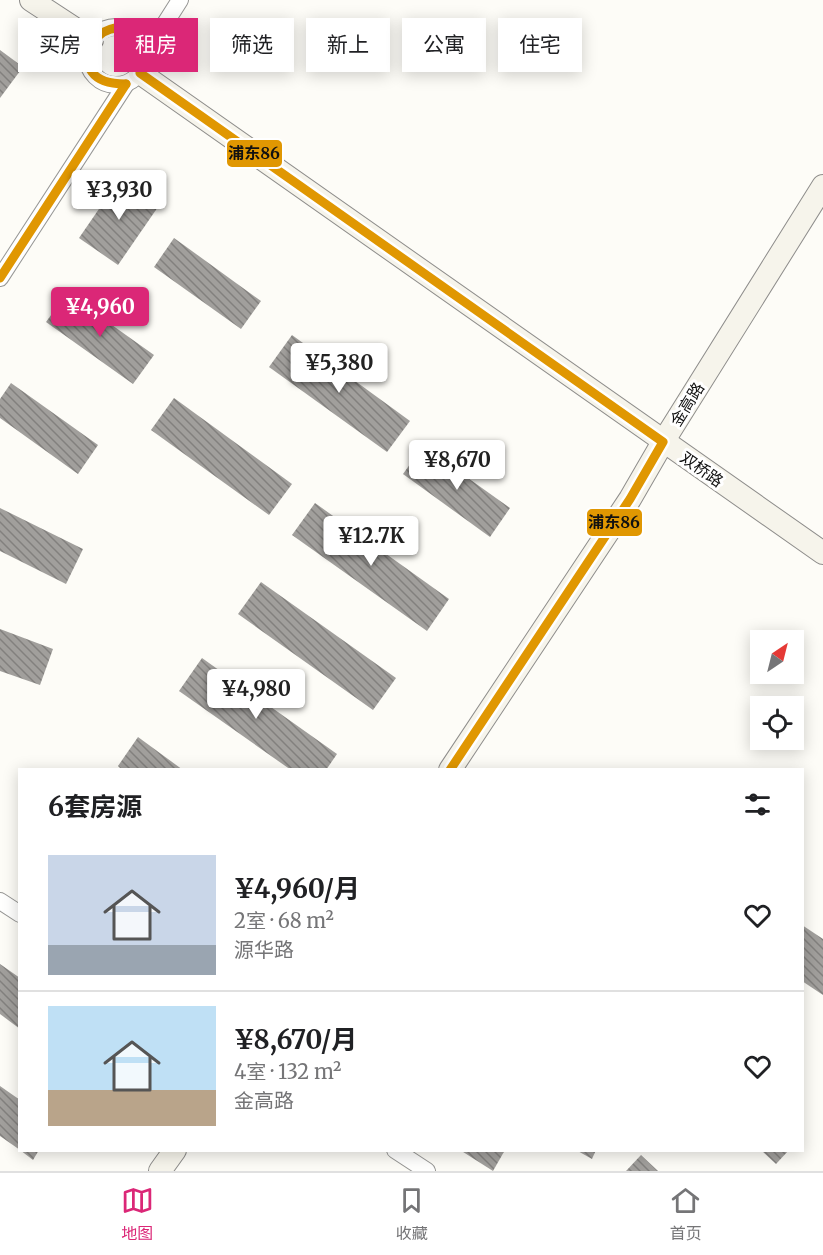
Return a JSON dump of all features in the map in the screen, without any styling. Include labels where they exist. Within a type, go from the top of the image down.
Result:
[{"type":"street","points":[[31,0],[58,18]]},
{"type":"street","points":[[169,18],[180,0]]},
{"type":"street","points":[[92,72],[108,84],[117,86],[136,72]]},
{"type":"street","points":[[0,278],[136,72]]},
{"type":"street","name":"双桥路","points":[[138,72],[823,553]]},
{"type":"street","name":"金高路","points":[[451,768],[630,499],[663,441],[823,186]]},
{"type":"street","points":[[0,901],[18,913]]},
{"type":"street","points":[[160,1171],[174,1152]]},
{"type":"street","points":[[398,1152],[427,1171]]},
{"type":"building","points":[[0,50],[18,63],[19,72],[0,98]]},
{"type":"building","points":[[121,177],[160,204],[118,265],[79,238]]},
{"type":"building","points":[[174,238],[261,301],[241,329],[154,267]]},
{"type":"building","points":[[67,293],[154,355],[133,384],[46,322]]},
{"type":"building","points":[[292,335],[410,421],[387,452],[269,367]]},
{"type":"building","points":[[11,383],[98,445],[78,474],[0,418],[0,399]]},
{"type":"building","points":[[174,398],[292,484],[269,515],[151,430]]},
{"type":"building","points":[[423,446],[510,508],[490,537],[403,474]]},
{"type":"building","points":[[315,503],[449,599],[427,631],[292,535]]},
{"type":"building","points":[[0,508],[83,549],[66,584],[0,551]]},
{"type":"building","points":[[261,582],[396,678],[373,710],[238,614]]},
{"type":"building","points":[[0,629],[53,649],[40,685],[0,671]]},
{"type":"building","points":[[202,658],[337,754],[327,768],[288,768],[179,691]]},
{"type":"building","points":[[138,737],[180,768],[120,768],[118,766]]},
{"type":"building","points":[[804,926],[823,939],[823,995],[804,982]]},
{"type":"building","points":[[0,964],[18,977],[18,1028],[0,1014]]},
{"type":"building","points":[[0,1086],[18,1099],[18,1149],[0,1136]]},
{"type":"building","points":[[23,1152],[38,1152],[33,1160]]},
{"type":"building","points":[[463,1152],[504,1152],[493,1171]]},
{"type":"building","points":[[580,1152],[595,1152],[592,1159]]},
{"type":"building","points":[[763,1152],[787,1152],[776,1164]]},
{"type":"building","points":[[641,1155],[658,1171],[626,1171]]},
{"type":"transit line","name":"浦东86","points":[[126,84],[104,81],[92,72],[88,60],[91,47],[99,36],[110,29],[124,29],[141,42],[144,55],[140,73],[663,442],[630,499],[451,768]]},
{"type":"transit line","name":"浦东86","points":[[0,278],[126,84]]}]
